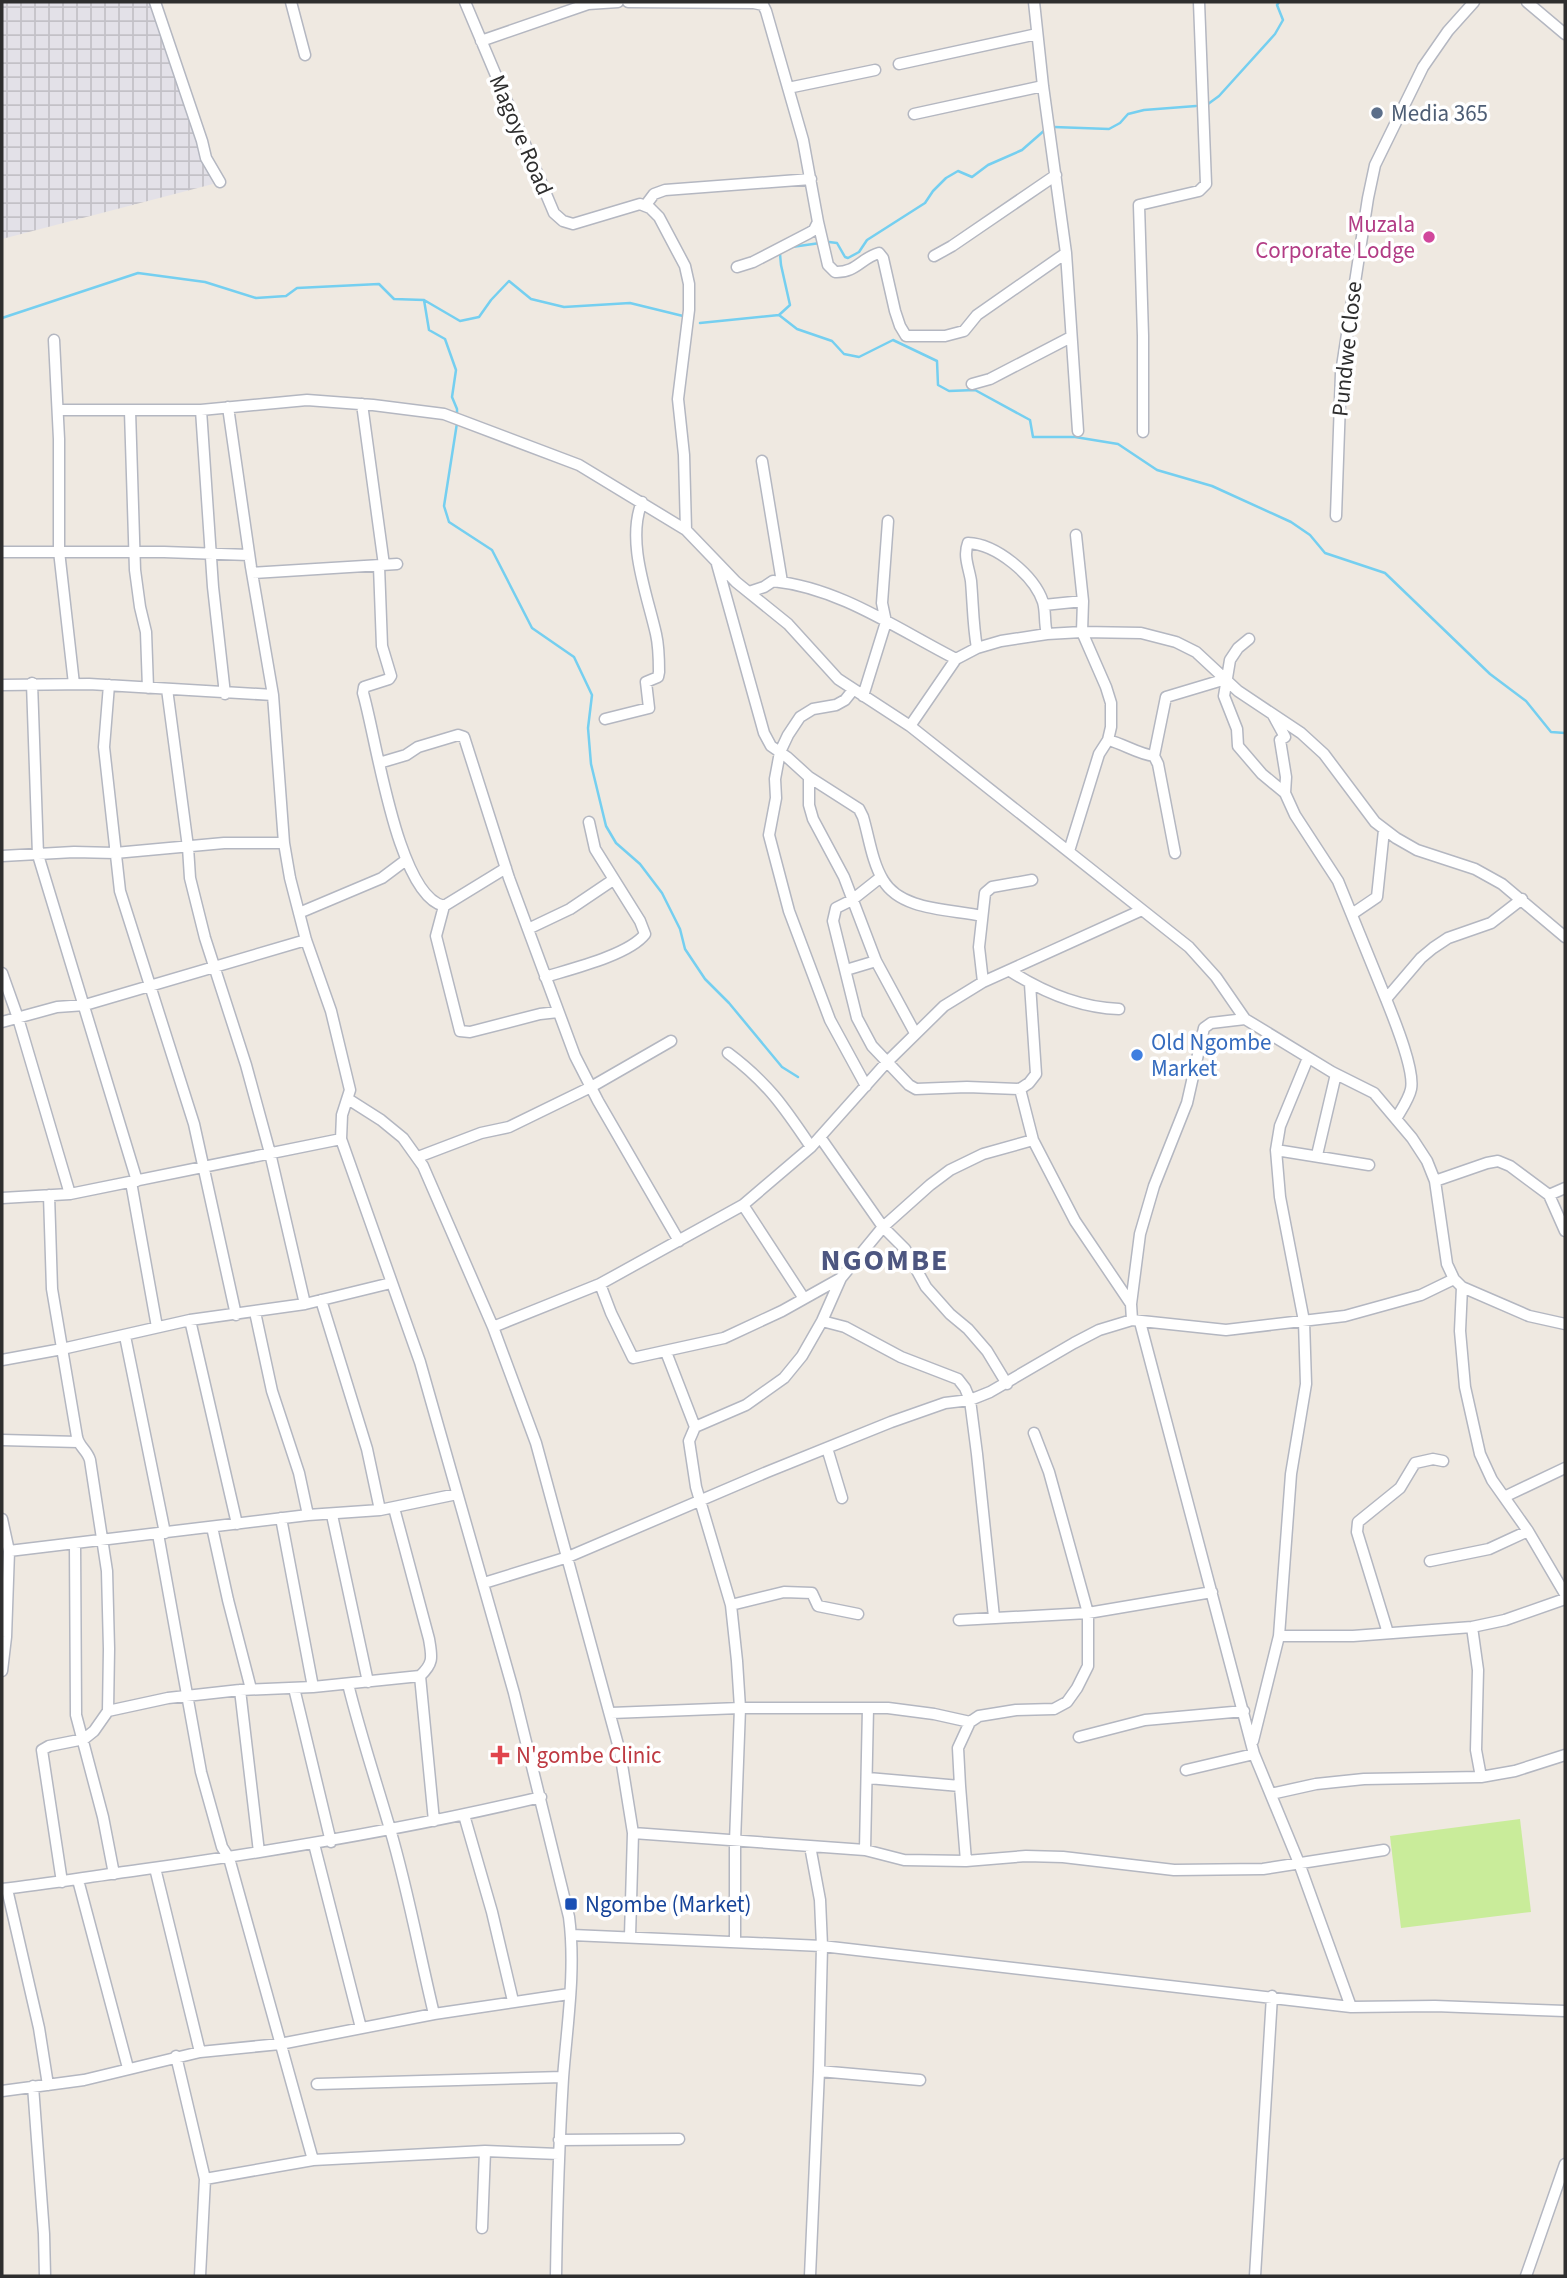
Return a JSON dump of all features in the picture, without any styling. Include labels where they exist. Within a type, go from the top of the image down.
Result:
[{"type":"street","points":[[155,2],[206,158],[220,182]]},
{"type":"street","points":[[292,2],[305,55]]},
{"type":"street","name":"Magoye Road","points":[[465,2],[542,188],[558,218],[573,224],[632,204],[646,206]]},
{"type":"street","points":[[481,41],[578,7],[618,2]]},
{"type":"street","points":[[628,2],[762,5],[788,88],[811,179],[828,265],[835,272],[846,273],[880,253],[900,326],[906,336],[945,336],[964,331],[977,315],[1066,253]]},
{"type":"street","points":[[1034,2],[1066,253],[1078,430]]},
{"type":"street","points":[[1143,432],[1139,205],[1199,191],[1206,184],[1199,2]]},
{"type":"street","name":"Pundwe Close","points":[[1336,516],[1341,373],[1367,198],[1375,165],[1423,67],[1448,31],[1474,2]]},
{"type":"street","points":[[1527,2],[1565,34]]},
{"type":"street","points":[[899,64],[1037,34]]},
{"type":"street","points":[[788,88],[876,70]]},
{"type":"street","points":[[914,114],[1043,86]]},
{"type":"street","points":[[934,256],[1056,175]]},
{"type":"street","points":[[686,530],[684,455],[678,398],[690,294],[685,266],[675,244],[659,218],[646,206],[654,194],[665,190],[811,179]]},
{"type":"street","points":[[737,267],[753,262],[814,230],[818,222]]},
{"type":"street","points":[[972,384],[990,379],[1071,337]]},
{"type":"street","points":[[54,340],[58,410],[59,551],[74,684]]},
{"type":"street","points":[[58,410],[201,410],[307,400],[362,404],[444,414],[579,465],[686,530],[749,592],[788,624],[812,648],[830,672],[910,726],[1189,947],[1216,977],[1245,1019],[1308,1058],[1374,1093],[1412,1138],[1427,1161],[1435,1181],[1447,1264],[1458,1283],[1465,1387],[1480,1454],[1492,1480],[1528,1531],[1565,1596],[1505,1620],[1472,1627],[1353,1636],[1279,1636]]},
{"type":"street","points":[[362,404],[381,565],[382,646],[391,676],[363,690],[382,780],[406,860],[422,889],[432,901],[444,906]]},
{"type":"street","points":[[228,407],[273,695],[284,843],[306,940],[331,1010],[350,1090],[342,1115],[341,1139],[420,1362],[484,1583],[541,1797],[572,1935],[559,2140],[556,2276]]},
{"type":"street","points":[[201,410],[225,694]]},
{"type":"street","points":[[130,411],[135,552],[140,607],[146,632],[148,688]]},
{"type":"street","points":[[762,461],[782,582]]},
{"type":"street","points":[[605,719],[649,708],[646,682],[658,677],[659,672],[657,636],[636,541],[635,522],[642,502]]},
{"type":"street","points":[[866,1086],[830,1020],[789,911],[773,859],[769,835],[780,752],[788,735],[800,717],[813,709],[836,705],[858,693],[886,622],[883,603],[888,521]]},
{"type":"street","points":[[1069,851],[1099,754],[1108,740],[1111,727],[1111,703],[1082,632],[1083,601],[1076,535]]},
{"type":"street","points":[[977,648],[972,623],[971,579],[965,556],[968,543],[992,547],[1030,580],[1044,605],[1043,621],[1047,634]]},
{"type":"street","points":[[2,552],[249,555]]},
{"type":"street","points":[[717,562],[764,733],[771,746],[809,777],[859,809],[881,877],[896,895],[907,901],[982,916]]},
{"type":"street","points":[[252,573],[397,564]]},
{"type":"street","points":[[749,592],[773,581],[807,587],[849,602],[956,659]]},
{"type":"street","points":[[1044,605],[1083,601]]},
{"type":"street","points":[[910,726],[956,659],[977,648],[1001,641],[1082,632],[1141,633],[1176,642],[1196,652],[1238,691],[1301,733],[1324,754],[1357,795],[1374,822],[1384,830],[1417,850],[1475,869],[1502,884],[1565,937]]},
{"type":"street","points":[[1249,639],[1238,648],[1230,660],[1224,696],[1237,729],[1238,746],[1262,774],[1285,793],[1295,815],[1338,881],[1352,914],[1397,1027],[1412,1080],[1411,1092],[1396,1119]]},
{"type":"street","points":[[1175,853],[1158,764],[1154,756],[1166,697],[1226,679]]},
{"type":"street","points":[[32,684],[38,855],[85,1005],[134,1181],[157,1326]]},
{"type":"street","points":[[2,685],[109,685],[273,695]]},
{"type":"street","points":[[109,685],[104,747],[120,891],[190,1111],[236,1315]]},
{"type":"street","points":[[167,689],[190,878],[205,939],[246,1065],[270,1153],[304,1304]]},
{"type":"street","points":[[1272,712],[1285,737],[1280,740],[1286,777],[1285,793]]},
{"type":"street","points":[[379,763],[406,755],[418,747],[458,735],[464,737],[506,868],[575,1056],[679,1241]]},
{"type":"street","points":[[1108,740],[1154,756]]},
{"type":"street","points":[[809,777],[809,805],[813,820],[844,877],[876,961],[915,1033]]},
{"type":"street","points":[[545,977],[598,961],[644,937],[639,921],[595,849],[589,822]]},
{"type":"street","points":[[1352,914],[1377,897],[1384,830]]},
{"type":"street","points":[[2,856],[115,853],[224,843],[284,843]]},
{"type":"street","points":[[299,913],[382,878],[406,860]]},
{"type":"street","points":[[506,868],[444,906],[436,936],[460,1031],[470,1032],[558,1012]]},
{"type":"street","points":[[881,877],[852,900],[836,908],[833,921],[856,1018],[872,1046],[909,1085],[916,1089],[1020,1089],[1029,1083],[1036,1073],[1030,984]]},
{"type":"street","points":[[528,929],[570,909],[613,880]]},
{"type":"street","points":[[983,982],[979,947],[987,890],[1032,880]]},
{"type":"street","points":[[1386,999],[1433,948],[1448,938],[1491,923],[1522,899]]},
{"type":"street","points":[[493,1327],[600,1284],[743,1205],[811,1147],[886,1063],[944,1006],[983,982],[1142,910]]},
{"type":"street","points":[[2,1022],[57,1007],[85,1005],[306,940]]},
{"type":"street","points":[[846,970],[876,961]]},
{"type":"street","points":[[1010,971],[1030,984],[1083,1005],[1119,1009]]},
{"type":"street","points":[[2,972],[71,1194]]},
{"type":"street","points":[[1131,1304],[1140,1234],[1154,1186],[1187,1103],[1204,1028],[1211,1023],[1245,1019]]},
{"type":"street","points":[[418,1157],[481,1133],[509,1127],[591,1087],[671,1041]]},
{"type":"street","points":[[728,1053],[753,1072],[778,1098],[811,1147]]},
{"type":"street","points":[[1253,1749],[1279,1636],[1291,1474],[1306,1384],[1304,1321],[1280,1197],[1276,1150],[1280,1126],[1308,1058]]},
{"type":"street","points":[[1317,1156],[1336,1074]]},
{"type":"street","points":[[1020,1089],[1033,1140],[1075,1221],[1131,1304],[1253,1749],[1299,1864],[1351,2007]]},
{"type":"street","points":[[348,1100],[396,1132],[418,1157],[493,1327],[536,1443],[620,1752],[633,1833],[630,1936]]},
{"type":"street","points":[[820,1137],[883,1227],[905,1249],[926,1287],[987,1351],[1007,1384]]},
{"type":"street","points":[[2,1198],[71,1194],[341,1139]]},
{"type":"street","points":[[735,1942],[735,1842],[740,1708],[731,1605],[699,1502],[688,1441],[695,1427],[746,1405],[769,1391],[783,1378],[802,1356],[822,1321],[841,1278],[883,1227],[950,1170],[983,1154],[1033,1140]]},
{"type":"street","points":[[1276,1150],[1369,1164]]},
{"type":"street","points":[[1435,1181],[1498,1161],[1510,1166],[1549,1195],[1565,1231]]},
{"type":"street","points":[[1549,1195],[1565,1188]]},
{"type":"street","points":[[49,1195],[52,1289],[78,1443],[88,1453],[104,1541],[108,1602],[108,1711],[94,1731],[84,1739],[48,1746],[42,1750],[62,1882]]},
{"type":"street","points":[[743,1205],[803,1297]]},
{"type":"street","points":[[600,1284],[631,1356],[635,1358],[724,1338],[755,1325],[841,1278]]},
{"type":"street","points":[[2,1360],[125,1336],[157,1326],[304,1304],[391,1283]]},
{"type":"street","points":[[484,1583],[568,1557],[827,1448],[945,1403],[970,1399],[1007,1384],[1099,1330],[1136,1321],[1226,1330],[1304,1321],[1345,1316],[1386,1306],[1458,1283],[1529,1316],[1565,1324]]},
{"type":"street","points":[[321,1300],[367,1449],[380,1510]]},
{"type":"street","points":[[255,1312],[272,1391],[299,1474],[309,1515]]},
{"type":"street","points":[[190,1320],[237,1524]]},
{"type":"street","points":[[822,1321],[845,1327],[901,1357],[958,1379],[970,1399],[994,1618]]},
{"type":"street","points":[[125,1336],[162,1533],[201,1772],[222,1847],[229,1858],[313,2160]]},
{"type":"street","points":[[666,1352],[695,1427]]},
{"type":"street","points":[[966,1861],[958,1748],[970,1722],[979,1716],[1016,1710],[1054,1709],[1067,1702],[1087,1666],[1088,1613],[1049,1472],[1034,1433]]},
{"type":"street","points":[[2,1440],[78,1443]]},
{"type":"street","points":[[827,1448],[842,1498]]},
{"type":"street","points":[[1388,1633],[1357,1532],[1358,1522],[1400,1488],[1415,1463],[1433,1459],[1443,1461]]},
{"type":"street","points":[[1504,1497],[1565,1468]]},
{"type":"street","points":[[9,1551],[281,1518],[380,1510],[457,1494]]},
{"type":"street","points":[[108,1711],[187,1696],[420,1676],[429,1667],[431,1653],[394,1508]]},
{"type":"street","points":[[331,1515],[368,1682]]},
{"type":"street","points":[[281,1518],[313,1687]]},
{"type":"street","points":[[2,1519],[9,1551],[2,1671]]},
{"type":"street","points":[[212,1527],[246,1690],[260,1852]]},
{"type":"street","points":[[1430,1561],[1489,1549],[1528,1531]]},
{"type":"street","points":[[75,1544],[76,1715],[103,1817],[114,1874]]},
{"type":"street","points":[[731,1605],[784,1592],[812,1593],[818,1606],[858,1614]]},
{"type":"street","points":[[959,1620],[1088,1613],[1212,1592]]},
{"type":"street","points":[[1472,1627],[1478,1670],[1476,1750],[1481,1777]]},
{"type":"street","points":[[420,1676],[434,1821]]},
{"type":"street","points":[[348,1684],[390,1829],[434,2014]]},
{"type":"street","points":[[294,1688],[331,1842]]},
{"type":"street","points":[[611,1713],[740,1708],[868,1708],[910,1710],[970,1722]]},
{"type":"street","points":[[865,1850],[868,1708]]},
{"type":"street","points":[[1079,1737],[1145,1720],[1244,1711]]},
{"type":"street","points":[[1186,1770],[1253,1749]]},
{"type":"street","points":[[1271,1794],[1316,1784],[1364,1779],[1481,1777],[1515,1771],[1565,1755]]},
{"type":"street","points":[[867,1779],[960,1786]]},
{"type":"street","points":[[48,2085],[38,2028],[5,1889],[331,1842],[541,1797]]},
{"type":"street","points":[[464,1815],[492,1912],[513,2001]]},
{"type":"street","points":[[633,1833],[865,1850],[904,1860],[966,1861],[1026,1856],[1063,1857],[1174,1870],[1211,1871],[1263,1869],[1384,1850]]},
{"type":"street","points":[[314,1844],[361,2028]]},
{"type":"street","points":[[810,1846],[820,1900],[822,1946],[810,2276]]},
{"type":"street","points":[[155,1868],[200,2052]]},
{"type":"street","points":[[78,1880],[128,2068]]},
{"type":"street","points":[[572,1935],[822,1946],[1351,2007],[1435,2006],[1565,2011]]},
{"type":"street","points":[[2,2091],[84,2080],[176,2056],[280,2044],[434,2014],[569,1994]]},
{"type":"street","points":[[1255,2276],[1272,1996]]},
{"type":"street","points":[[176,2056],[205,2179],[200,2276]]},
{"type":"street","points":[[819,2071],[920,2080]]},
{"type":"street","points":[[317,2084],[564,2077]]},
{"type":"street","points":[[33,2086],[45,2276]]},
{"type":"street","points":[[559,2140],[679,2139]]},
{"type":"street","points":[[482,2228],[485,2151]]},
{"type":"street","points":[[205,2179],[313,2160],[485,2151],[559,2154]]},
{"type":"street","points":[[1526,2276],[1565,2164]]},
{"type":"shaded area","points":[[2,2],[149,2],[213,184],[2,239]]},
{"type":"green space","points":[[1520,1819],[1531,1912],[1401,1928],[1390,1836]]},
{"type":"waterway","points":[[1208,104],[1219,96],[1275,34],[1283,20],[1277,5],[1279,2]]},
{"type":"waterway","points":[[1054,127],[1109,129],[1120,123],[1128,114],[1144,110],[1196,106]]},
{"type":"waterway","points":[[829,242],[837,243],[848,258],[859,252],[867,240],[925,203],[946,178],[958,171],[972,177],[988,165],[1022,150],[1046,129]]},
{"type":"waterway","points":[[792,247],[820,243]]},
{"type":"waterway","points":[[779,315],[790,305],[780,254]]},
{"type":"waterway","points":[[2,318],[138,273],[205,282],[256,298],[286,296],[297,288],[379,284],[394,299],[424,300],[460,321],[479,317],[509,281],[531,299],[564,307],[630,303],[683,316]]},
{"type":"waterway","points":[[424,300],[429,330],[445,339],[456,370],[452,397],[457,416]]},
{"type":"waterway","points":[[700,323],[779,315],[797,329],[832,341],[844,354],[859,357],[893,340],[937,361],[938,385],[949,391],[975,390],[1030,420],[1033,437],[1075,437],[1118,444],[1157,470],[1212,486],[1291,522],[1310,535],[1325,553],[1385,573],[1490,674],[1526,701],[1551,732],[1565,733]]},
{"type":"waterway","points":[[457,423],[444,506],[449,522],[492,550],[532,628],[574,657],[592,695],[588,728],[591,764],[606,826],[616,843],[640,864],[662,893],[680,929],[685,949],[705,979],[729,1003],[782,1067],[798,1077]]},
{"type":"place","name":"Media 365","points":[[1377,113]]},
{"type":"place","name":"Muzala Corporate Lodge","points":[[1429,237]]},
{"type":"place","name":"Old Ngombe Market","points":[[1137,1055]]},
{"type":"place","name":"N'gombe Clinic","points":[[500,1755]]},
{"type":"place","name":"Ngombe (Market)","points":[[571,1904]]},
{"type":"district","name":"NGOMBE","points":[[885,1260]]}]
